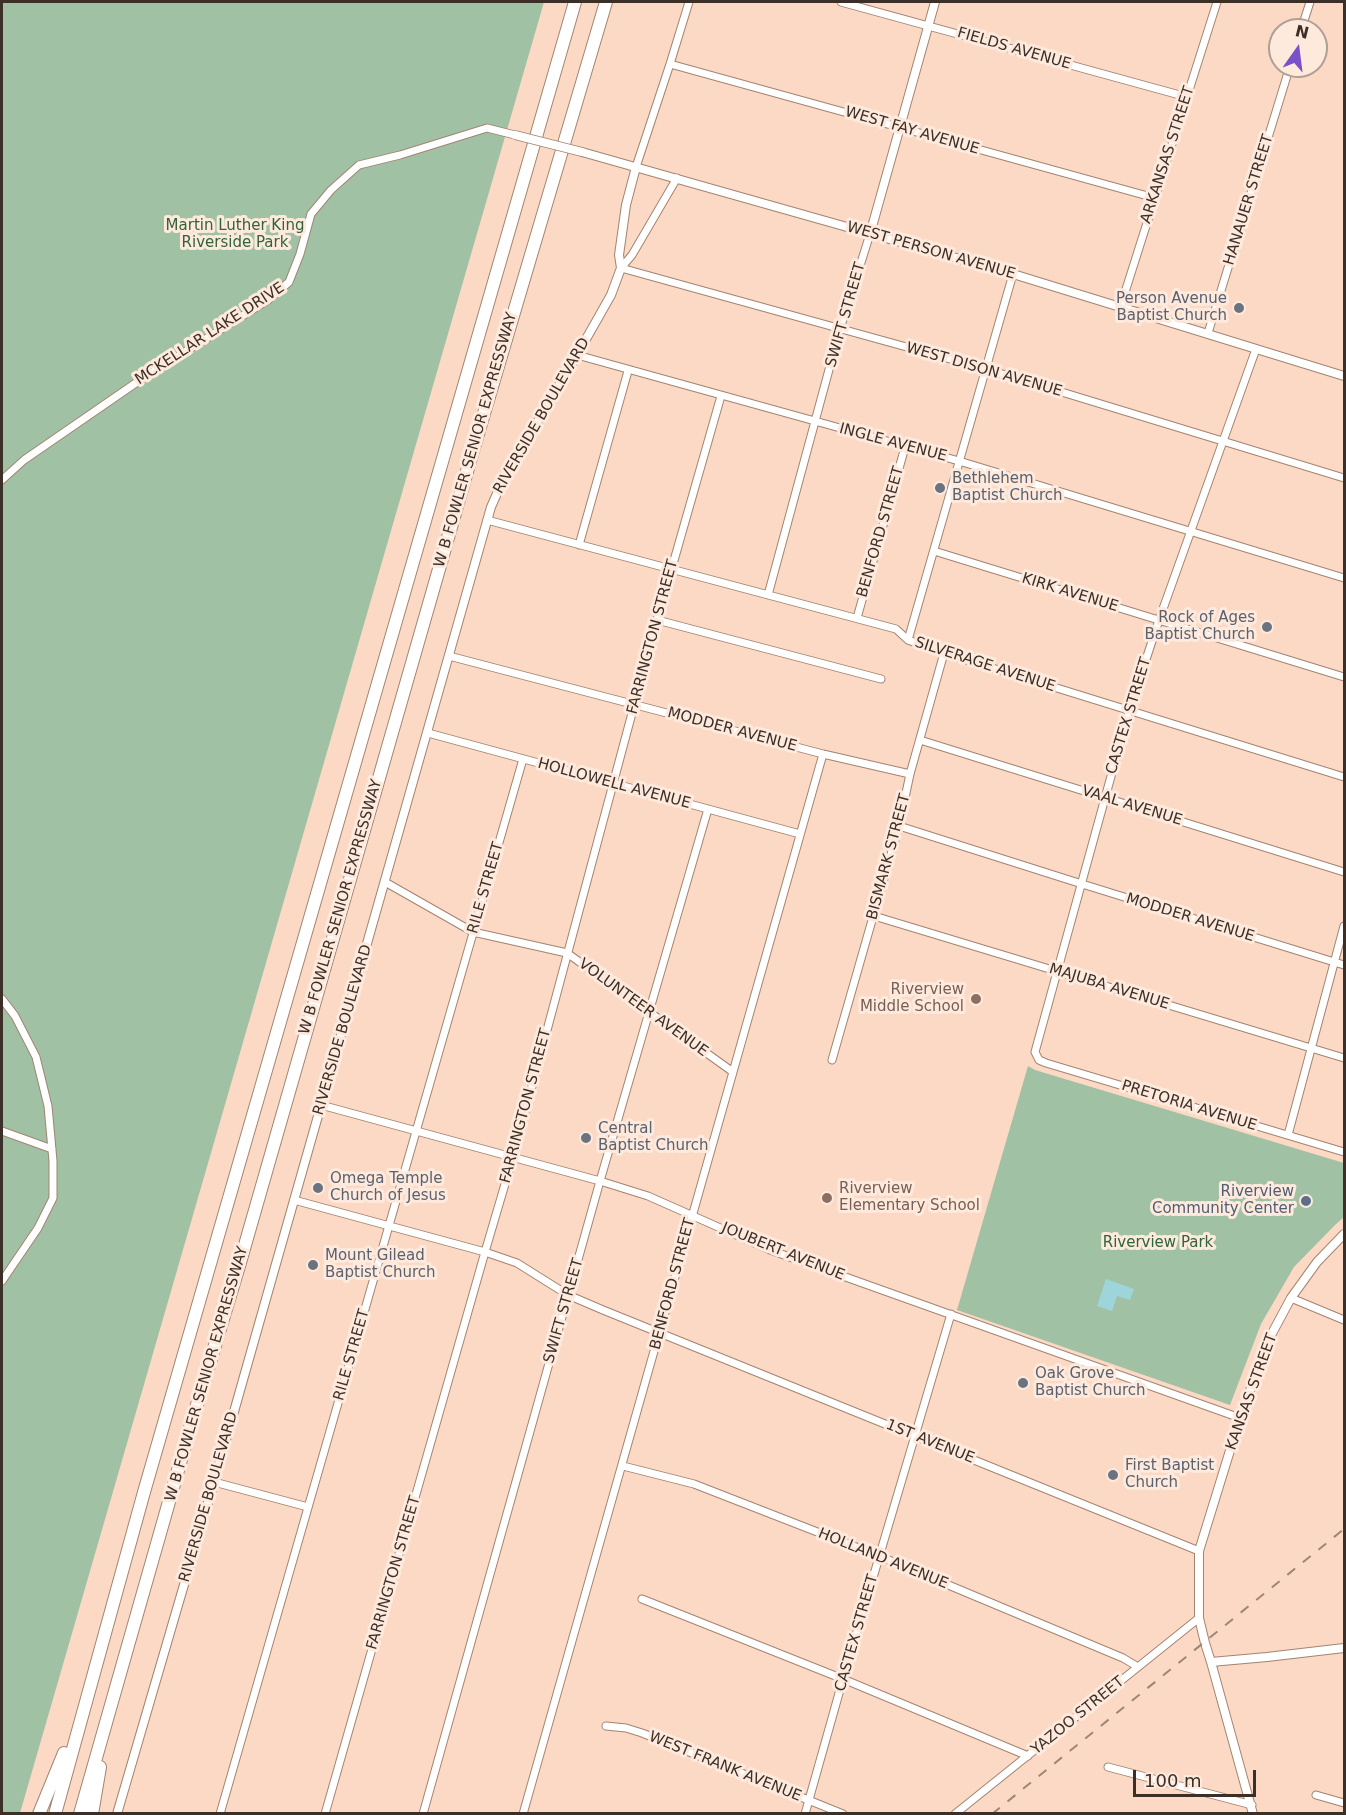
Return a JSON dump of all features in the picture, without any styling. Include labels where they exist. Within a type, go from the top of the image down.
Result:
[{"type":"highway","name":"W B FOWLER SENIOR EXPRESSWAY","points":[[55,1814],[144,1491],[575,2]]},
{"type":"highway","name":"W B FOWLER SENIOR EXPRESSWAY","points":[[80,1814],[465,477],[606,2]]},
{"type":"highway","points":[[39,1814],[82,1710]]},
{"type":"highway","points":[[92,1814],[107,1718]]},
{"type":"street","name":"RIVERSIDE BOULEVARD","points":[[621,268],[619,255],[626,205],[689,2]]},
{"type":"street","name":"FIELDS AVENUE","points":[[841,2],[1187,97]]},
{"type":"street","name":"SWIFT STREET","points":[[768,594],[840,329],[870,234],[935,2]]},
{"type":"street","name":"ARKANSAS STREET","points":[[1120,308],[1217,2]]},
{"type":"street","points":[[1305,18],[1310,2]]},
{"type":"street","name":"WEST FAY AVENUE","points":[[670,64],[1155,198]]},
{"type":"street","name":"HANAUER STREET","points":[[1208,333],[1286,78]]},
{"type":"street","name":"MCKELLAR LAKE DRIVE","points":[[2,480],[24,460],[143,378],[268,300],[289,282],[300,254],[311,214],[358,165],[400,155],[487,128],[515,135]]},
{"type":"street","name":"WEST PERSON AVENUE","points":[[515,135],[677,178],[1013,274],[1344,376]]},
{"type":"street","name":"RIVERSIDE BOULEVARD","points":[[117,1814],[214,1482],[487,520],[503,480],[611,295],[621,268],[632,255],[677,178]]},
{"type":"street","name":"WEST DISON AVENUE","points":[[621,268],[986,369],[1344,478]]},
{"type":"street","points":[[908,640],[1013,274]]},
{"type":"street","name":"CASTEX STREET","points":[[1036,1055],[1129,711],[1256,349]]},
{"type":"street","name":"INGLE AVENUE","points":[[577,356],[959,461],[1344,578]]},
{"type":"street","points":[[579,545],[628,371]]},
{"type":"street","name":"FARRINGTON STREET","points":[[325,1814],[513,1157],[634,704],[721,396]]},
{"type":"street","name":"BENFORD STREET","points":[[857,618],[905,447]]},
{"type":"street","name":"SILVERAGE AVENUE","points":[[487,520],[896,629],[908,640],[944,654],[1344,777]]},
{"type":"street","name":"KIRK AVENUE","points":[[934,550],[1344,677]]},
{"type":"street","points":[[657,620],[881,679]]},
{"type":"street","name":"BISMARK STREET","points":[[832,1060],[899,826],[910,774],[944,654]]},
{"type":"street","name":"MODDER AVENUE","points":[[449,656],[823,754],[910,774]]},
{"type":"street","name":"HOLLOWELL AVENUE","points":[[428,733],[800,834]]},
{"type":"street","name":"VAAL AVENUE","points":[[920,740],[1344,872]]},
{"type":"street","name":"BENFORD STREET","points":[[524,1814],[823,754]]},
{"type":"street","name":"RILE STREET","points":[[220,1814],[523,759]]},
{"type":"street","name":"SWIFT STREET","points":[[423,1814],[600,1181],[708,809]]},
{"type":"street","name":"MODDER AVENUE","points":[[899,826],[1344,965]]},
{"type":"street","name":"VOLUNTEER AVENUE","points":[[385,882],[473,932],[567,953],[733,1072]]},
{"type":"street","name":"MAJUBA AVENUE","points":[[874,916],[1344,1058]]},
{"type":"street","points":[[1288,1135],[1344,926]]},
{"type":"street","points":[[2,999],[15,1016],[36,1057],[48,1106],[53,1198],[38,1228],[2,1281]]},
{"type":"street","name":"PRETORIA AVENUE","points":[[1036,1055],[1039,1060],[1046,1063],[1344,1152]]},
{"type":"street","name":"JOUBERT AVENUE","points":[[321,1105],[648,1196],[770,1250],[1240,1418]]},
{"type":"street","points":[[2,1131],[52,1149]]},
{"type":"street","name":"1ST AVENUE","points":[[294,1200],[485,1252],[517,1263],[568,1295],[660,1334],[1199,1551]]},
{"type":"street","name":"KANSAS STREET","points":[[1253,1809],[1199,1618],[1199,1551],[1240,1418],[1269,1339],[1291,1299],[1317,1262],[1344,1234]]},
{"type":"street","points":[[1291,1299],[1344,1320]]},
{"type":"street","name":"CASTEX STREET","points":[[805,1814],[951,1314]]},
{"type":"street","name":"HOLLAND AVENUE","points":[[623,1466],[694,1484],[879,1556],[1123,1658],[1138,1667]]},
{"type":"street","points":[[214,1482],[308,1507]]},
{"type":"street","points":[[642,1599],[1028,1756]]},
{"type":"street","name":"YAZOO STREET","points":[[956,1814],[1199,1618]]},
{"type":"street","points":[[1211,1662],[1344,1647]]},
{"type":"street","name":"WEST FRANK AVENUE","points":[[606,1726],[626,1728],[642,1733],[843,1814]]},
{"type":"street","points":[[1108,1767],[1253,1809]]},
{"type":"street","points":[[1316,1795],[1344,1803]]},
{"type":"green space","name":"Martin Luther King Riverside Park","points":[[2,2],[544,2],[20,1813],[2,1814]]},
{"type":"green space","name":"Riverview Park","points":[[1028,1066],[1344,1163],[1344,1217],[1294,1267],[1261,1324],[1230,1405],[957,1310]]},
{"type":"water","points":[[1106,1279],[1134,1289],[1130,1300],[1117,1296],[1112,1311],[1097,1306]]},
{"type":"railway","points":[[992,1814],[1344,1529]]},
{"type":"place","name":"Person Avenue Baptist Church","points":[[1239,308]]},
{"type":"place","name":"Bethlehem Baptist Church","points":[[940,488]]},
{"type":"place","name":"Rock of Ages Baptist Church","points":[[1267,627]]},
{"type":"place","name":"Riverview Middle School","points":[[976,999]]},
{"type":"place","name":"Central Baptist Church","points":[[586,1138]]},
{"type":"place","name":"Omega Temple Church of Jesus","points":[[318,1188]]},
{"type":"place","name":"Riverview Elementary School","points":[[827,1198]]},
{"type":"place","name":"Riverview Community Center","points":[[1306,1201]]},
{"type":"place","name":"Mount Gilead Baptist Church","points":[[313,1265]]},
{"type":"place","name":"Oak Grove Baptist Church","points":[[1023,1383]]},
{"type":"place","name":"First Baptist Church","points":[[1113,1475]]}]
